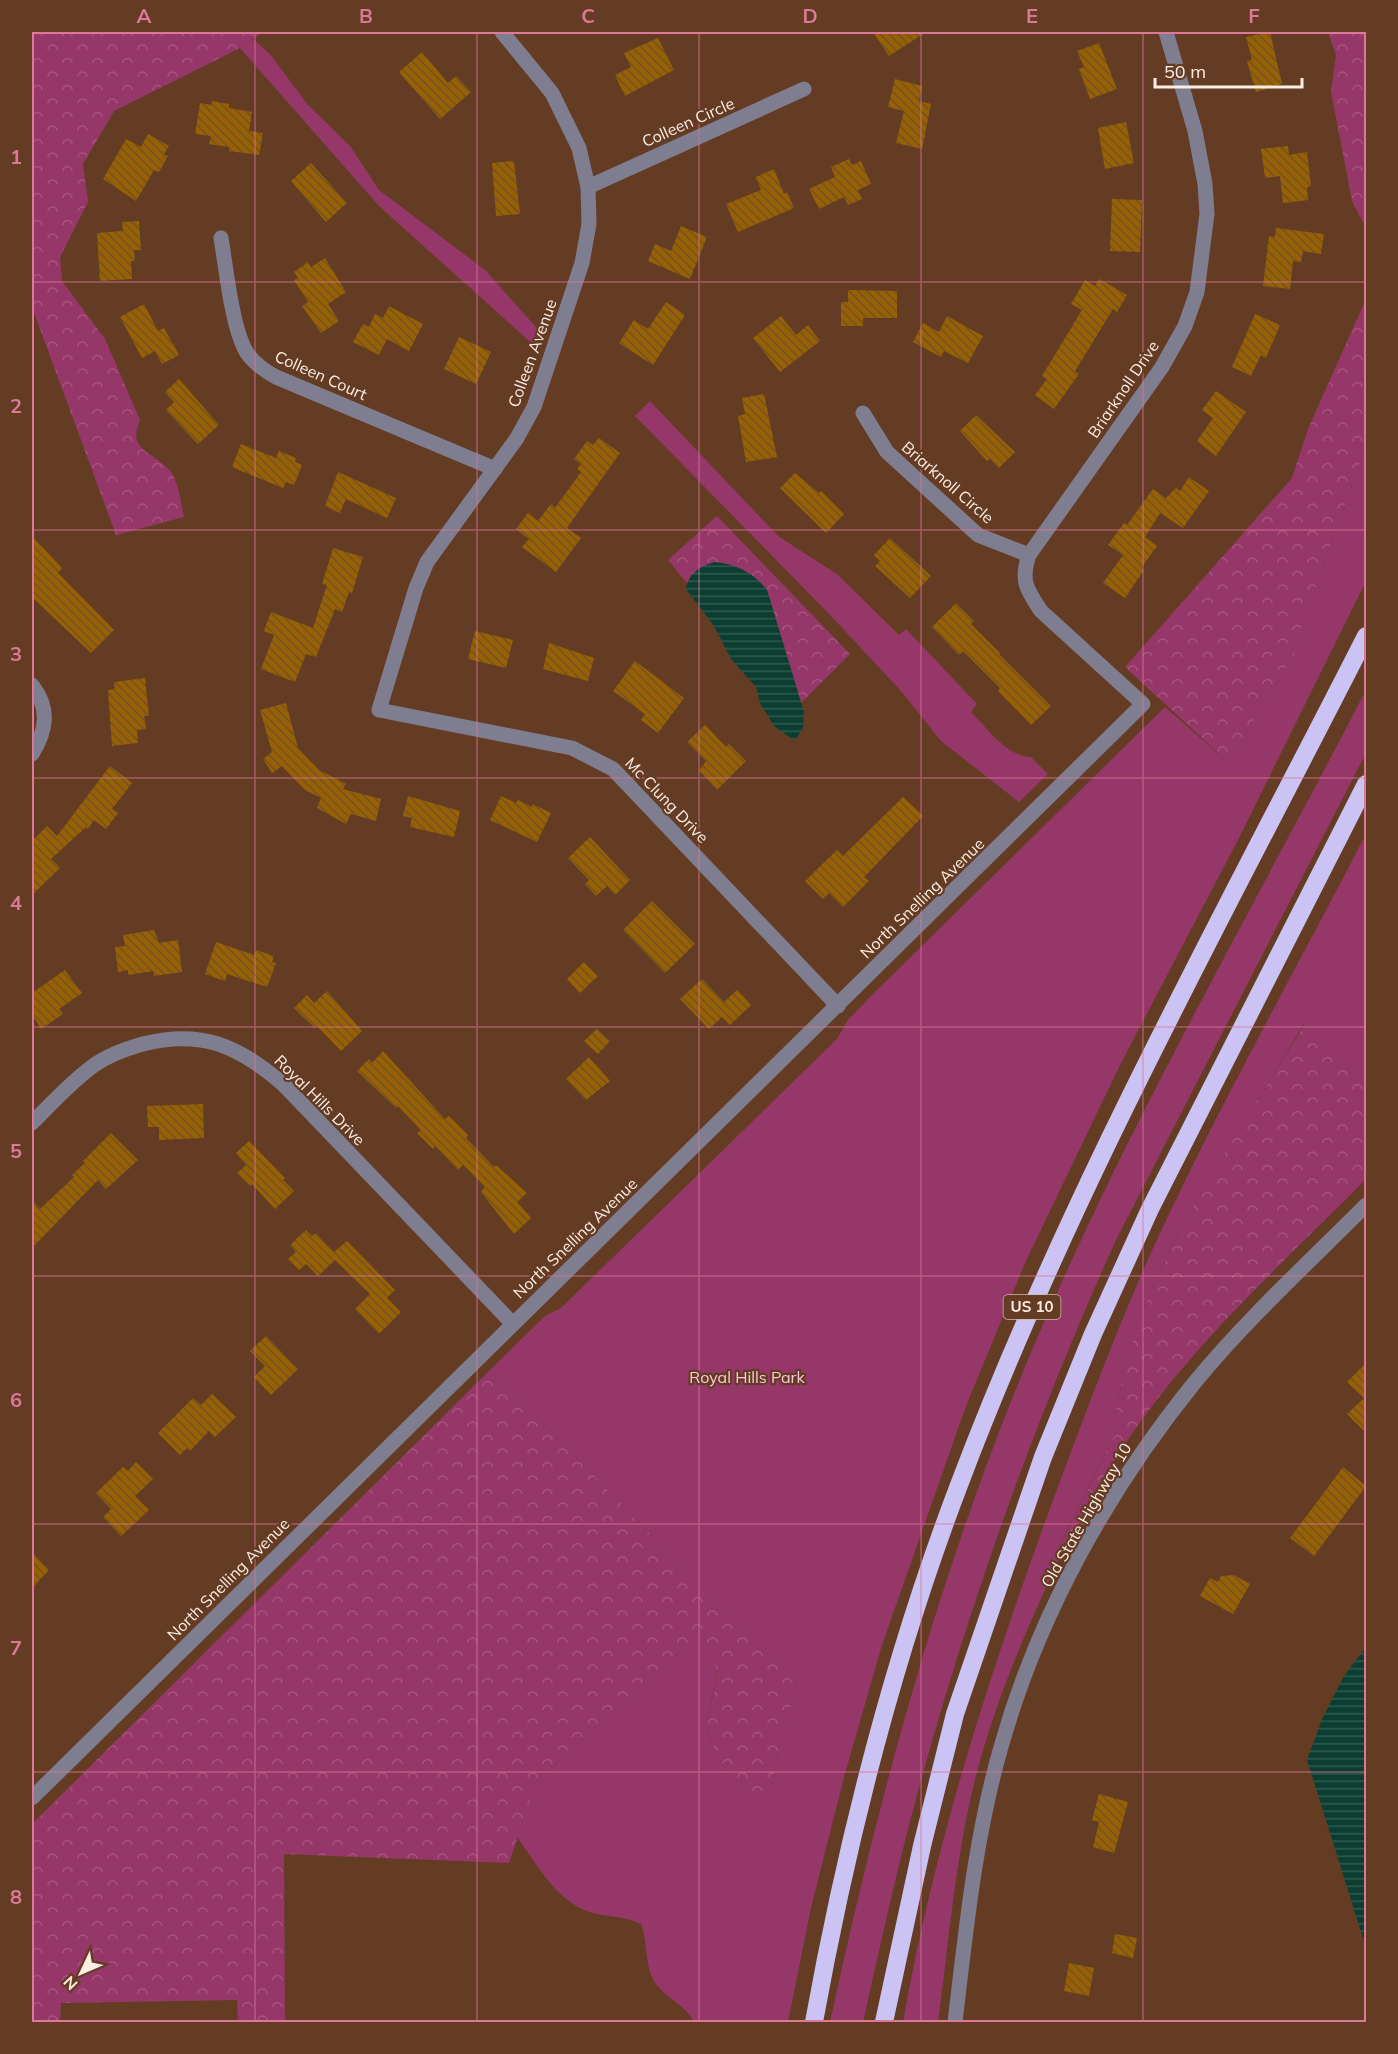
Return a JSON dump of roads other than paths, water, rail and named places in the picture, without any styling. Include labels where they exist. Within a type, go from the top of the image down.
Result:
[{"type":"highway","name":"US 10","points":[[814,2022],[852,1837],[883,1720],[918,1603],[958,1485],[1062,1238],[1366,636]]},
{"type":"highway","points":[[884,2022],[922,1846],[955,1714],[1043,1457],[1093,1334],[1150,1209],[1366,784]]},
{"type":"street","name":"Colleen Avenue","points":[[379,710],[416,588],[427,562],[517,438],[534,407],[582,263],[589,224],[588,187],[579,148],[567,119],[552,93],[502,32]]},
{"type":"street","name":"Briarknoll Drive","points":[[1143,704],[1041,611],[1029,592],[1023,573],[1029,555],[1162,367],[1185,326],[1197,292],[1206,233],[1205,184],[1195,131],[1166,32]]},
{"type":"street","name":"Colleen Circle","points":[[588,187],[804,89]]},
{"type":"street","name":"Colleen Court","points":[[221,238],[239,335],[247,353],[262,369],[276,377],[495,469]]},
{"type":"street","name":"Briarknoll Circle","points":[[863,413],[887,452],[978,535],[1029,555]]},
{"type":"street","points":[[32,685],[40,696],[45,710],[40,740],[32,754]]},
{"type":"street","name":"North Snelling Avenue","points":[[32,1798],[250,1586],[324,1509],[1143,704]]},
{"type":"street","name":"Mc Clung Drive","points":[[379,710],[572,748],[613,769],[838,1006]]},
{"type":"street","name":"Royal Hills Drive","points":[[34,1116],[92,1066],[115,1052],[166,1038],[186,1037],[226,1046],[265,1069],[283,1084],[513,1324]]},
{"type":"street","name":"Old State Highway 10","points":[[955,2022],[972,1885],[1001,1747],[1042,1636],[1083,1550],[1157,1431],[1194,1383],[1274,1297],[1366,1205]]},
{"type":"water","points":[[715,562],[744,570],[767,590],[804,712],[803,727],[797,738],[792,739],[774,726],[760,703],[756,687],[731,659],[714,626],[686,589],[687,583],[696,571]]},
{"type":"water","points":[[1366,1647],[1366,1948],[1307,1760],[1323,1717],[1344,1676]]},
{"type":"park label","name":"Royal Hills Park","points":[[747,1377]]}]
